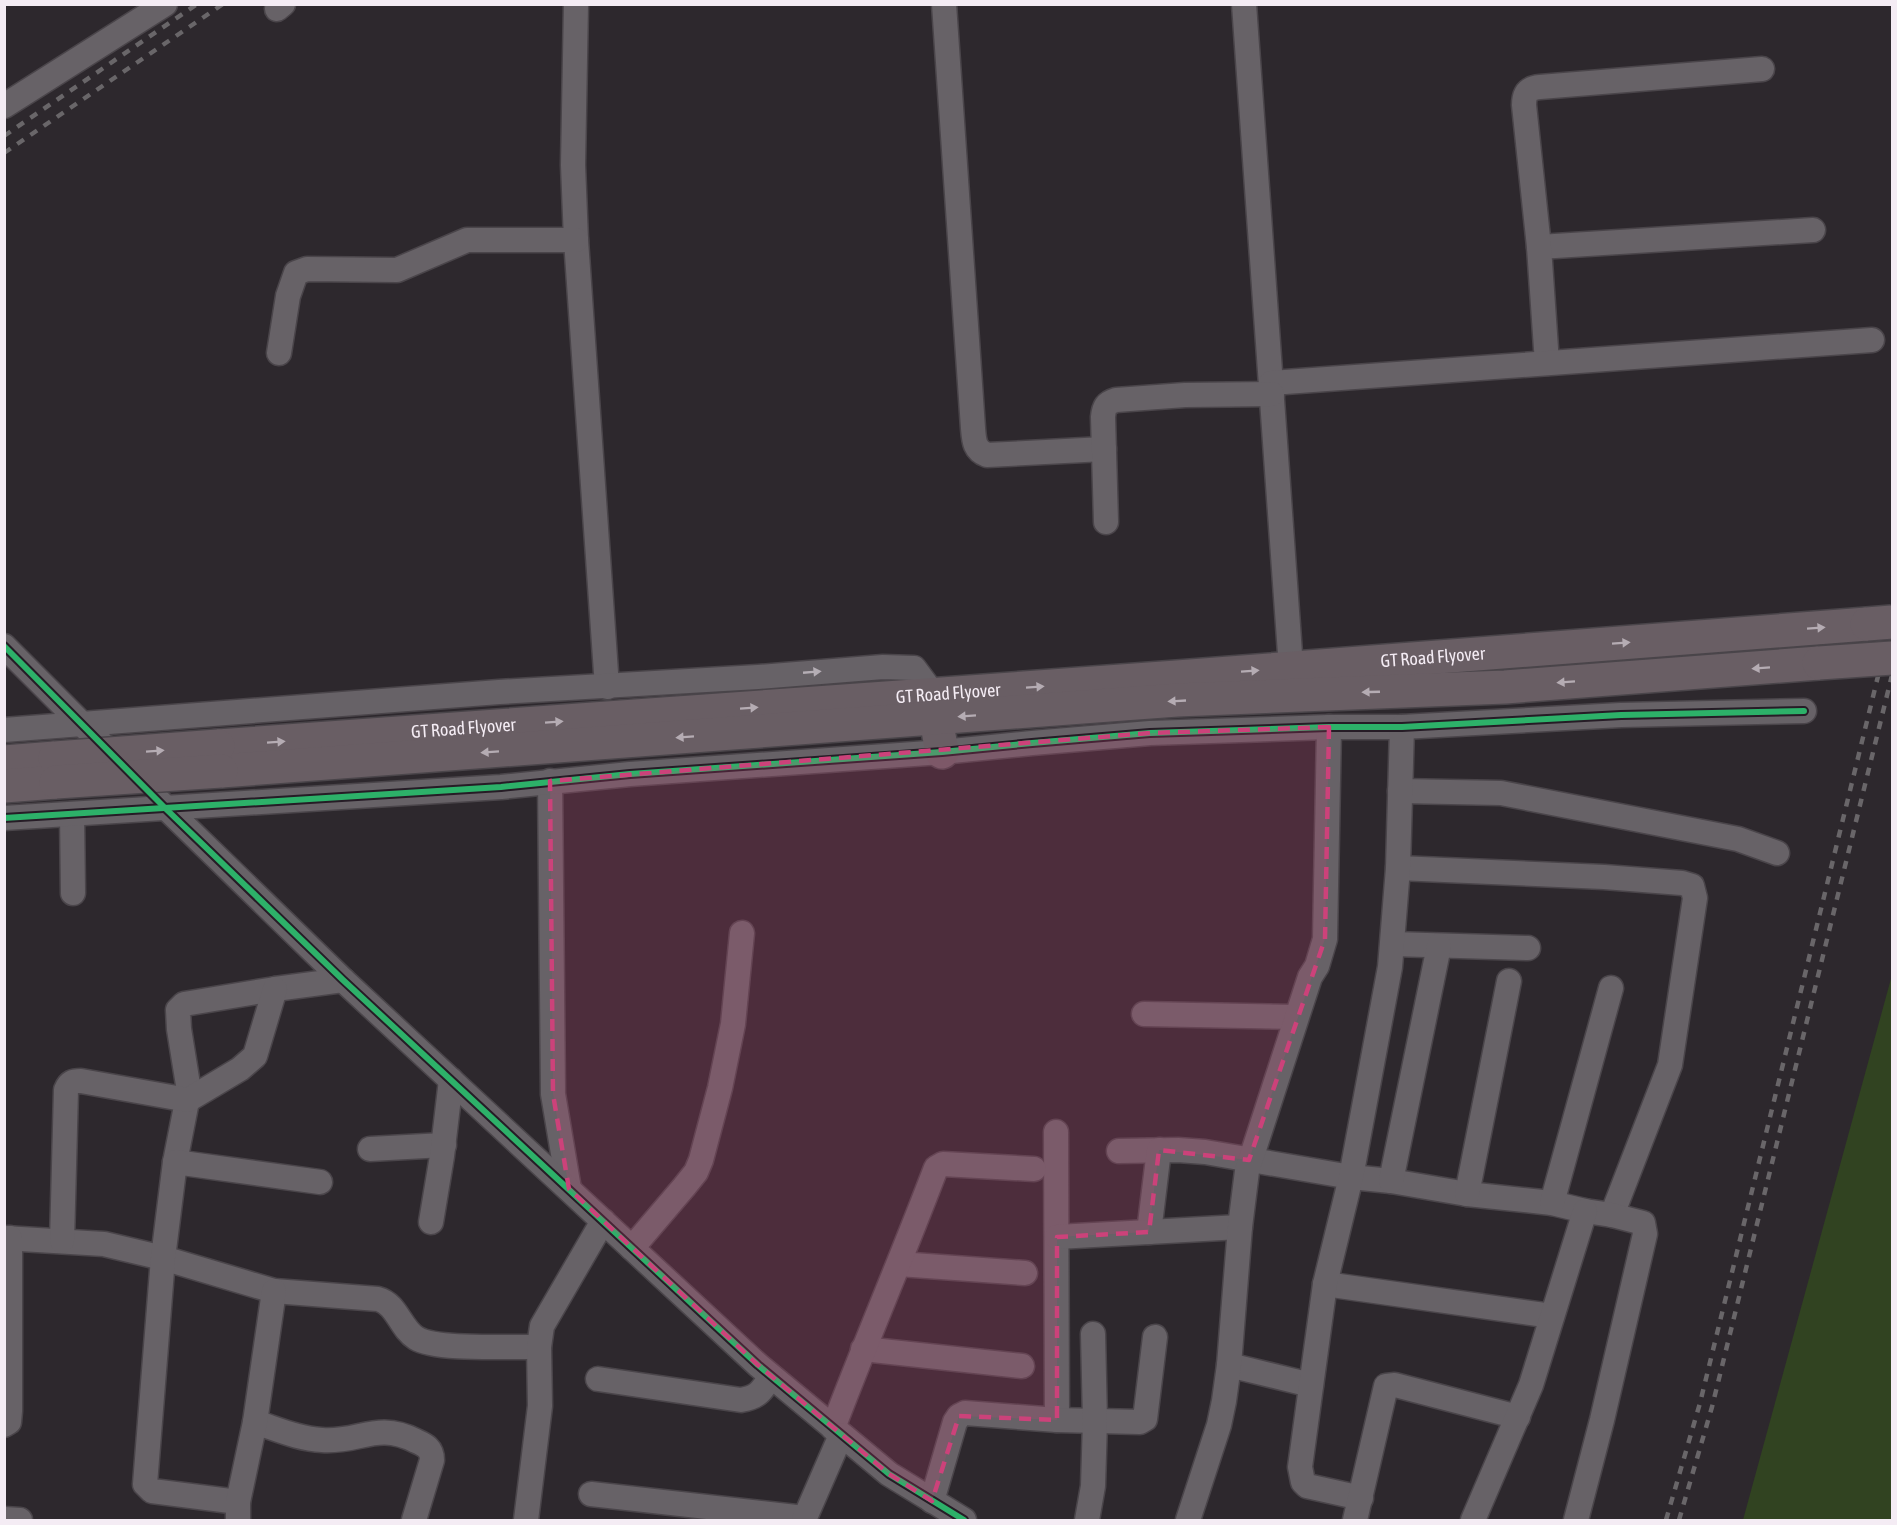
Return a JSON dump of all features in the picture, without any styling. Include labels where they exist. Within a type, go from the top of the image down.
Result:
[{"type":"highway","name":"GT Road Flyover","points":[[4,762],[56,770],[935,707],[1291,668],[1880,623]]},
{"type":"highway","name":"GT Road Flyover","points":[[935,707],[1505,687],[1893,657]]},
{"type":"highway","points":[[935,707],[942,753]]},
{"type":"highway","name":"GT Road Flyover","points":[[4,786],[56,770]]},
{"type":"street","points":[[4,106],[165,4]]},
{"type":"street","points":[[576,4],[573,165],[576,240],[607,687]]},
{"type":"street","points":[[944,4],[972,428],[976,448],[987,455],[1104,449]]},
{"type":"street","points":[[1244,4],[1291,668]]},
{"type":"street","points":[[1547,363],[1539,247],[1524,105],[1526,93],[1540,87],[1762,69]]},
{"type":"street","points":[[1539,247],[1813,230]]},
{"type":"street","points":[[279,353],[288,296],[296,273],[299,271],[316,269],[397,270],[467,240],[576,240]]},
{"type":"street","points":[[1106,522],[1103,417],[1104,407],[1116,400],[1547,363],[1872,340]]},
{"type":"street","points":[[4,646],[165,808],[342,980],[771,1377],[889,1474],[963,1521]]},
{"type":"street","points":[[4,730],[499,692],[607,687],[883,667],[914,668],[935,707]]},
{"type":"street","points":[[4,818],[501,787],[630,774],[942,753],[1150,733],[1402,727],[1621,715],[1804,711]]},
{"type":"street","points":[[1188,1521],[1219,1425],[1224,1401],[1240,1227],[1249,1160],[1296,1017],[1310,977],[1317,966],[1325,939],[1329,727]]},
{"type":"street","points":[[1402,727],[1398,868],[1393,944],[1351,1177],[1325,1284],[1300,1467],[1303,1482],[1307,1486],[1358,1509],[1386,1386],[1395,1385],[1518,1417]]},
{"type":"street","points":[[550,781],[553,1094],[569,1189]]},
{"type":"street","points":[[1400,791],[1501,793],[1738,839],[1777,853]]},
{"type":"street","points":[[72,814],[72,893]]},
{"type":"street","points":[[1398,868],[1604,876],[1682,883],[1692,886],[1695,898],[1670,1065],[1612,1215]]},
{"type":"street","points":[[632,1248],[696,1172],[701,1160],[723,1078],[733,1024],[742,933]]},
{"type":"street","points":[[1393,944],[1528,948]]},
{"type":"street","points":[[1391,1181],[1439,946]]},
{"type":"street","points":[[274,1291],[255,1422],[238,1511],[152,1491],[145,1484],[164,1258],[189,1082],[179,1029],[178,1010],[184,1004],[342,980]]},
{"type":"street","points":[[1467,1194],[1509,981]]},
{"type":"street","points":[[1552,1203],[1611,988]]},
{"type":"street","points":[[62,1241],[66,1090],[69,1084],[81,1081],[188,1100],[240,1069],[255,1056],[275,989]]},
{"type":"street","points":[[1144,1014],[1296,1017]]},
{"type":"street","points":[[431,1222],[444,1145],[451,1080]]},
{"type":"street","points":[[1056,1132],[1057,1420]]},
{"type":"street","points":[[370,1149],[444,1145]]},
{"type":"street","points":[[1149,1232],[1159,1150]]},
{"type":"street","points":[[1119,1151],[1205,1152],[1351,1177],[1391,1181],[1467,1194],[1552,1203],[1643,1223],[1645,1234],[1576,1521]]},
{"type":"street","points":[[176,1162],[320,1182]]},
{"type":"street","points":[[591,1494],[805,1519],[837,1431],[863,1348],[936,1168],[939,1165],[1034,1169]]},
{"type":"street","points":[[1473,1521],[1532,1385],[1585,1211]]},
{"type":"street","points":[[526,1521],[540,1406],[539,1347],[542,1326],[603,1221]]},
{"type":"street","points":[[1057,1237],[1240,1227]]},
{"type":"street","points":[[4,1425],[9,1422],[10,1411],[7,1238],[104,1244],[164,1258],[274,1291],[383,1301],[393,1310],[408,1332],[423,1342],[453,1346],[539,1347]]},
{"type":"street","points":[[899,1264],[1025,1273]]},
{"type":"street","points":[[1325,1284],[1552,1316]]},
{"type":"street","points":[[1087,1521],[1093,1486],[1095,1421],[1093,1334]]},
{"type":"street","points":[[932,1501],[955,1422],[965,1413],[1057,1420],[1140,1422],[1145,1419],[1155,1337]]},
{"type":"street","points":[[863,1348],[1022,1366]]},
{"type":"street","points":[[1229,1365],[1311,1385]]},
{"type":"street","points":[[598,1379],[741,1400],[752,1398],[760,1392],[771,1377]]},
{"type":"street","points":[[255,1422],[305,1438],[322,1440],[337,1441],[380,1432],[394,1432],[428,1447],[432,1460],[414,1521]]},
{"type":"street","points":[[4,1520],[20,1521]]},
{"type":"highlighted area","points":[[1329,727],[1325,939],[1249,1160],[1159,1150],[1149,1232],[1057,1237],[1057,1420],[959,1416],[932,1501],[889,1474],[758,1365],[569,1189],[553,1094],[550,781],[1150,733]]},
{"type":"green space","points":[[1892,975],[1892,1520],[1743,1520]]},
{"type":"railway","points":[[4,136],[197,4]]},
{"type":"railway","points":[[4,153],[223,4]]},
{"type":"railway","points":[[1666,1520],[1700,1403],[1892,619]]},
{"type":"railway","points":[[1679,1520],[1712,1407],[1892,675]]},
{"type":"cycle path","points":[[4,646],[165,808],[343,980],[758,1365],[889,1474],[964,1520]]},
{"type":"cycle path","points":[[4,818],[501,787],[630,774],[942,752],[1150,733],[1402,727],[1621,715],[1804,711]]}]
